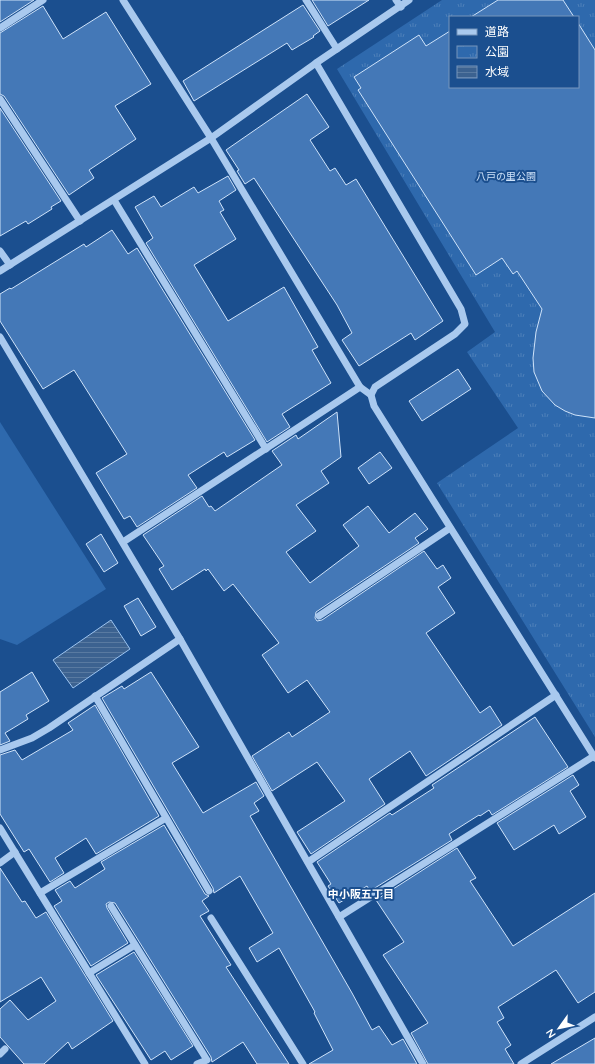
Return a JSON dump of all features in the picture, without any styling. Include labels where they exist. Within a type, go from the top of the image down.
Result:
[{"type":"street","points":[[0,28],[44,0]]},
{"type":"street","points":[[123,0],[211,138],[360,387],[371,395],[374,406],[594,757],[339,917]]},
{"type":"street","points":[[306,0],[336,49]]},
{"type":"street","points":[[396,0],[401,7]]},
{"type":"street","points":[[0,271],[211,138],[336,49],[401,7],[409,0]]},
{"type":"street","points":[[316,63],[461,309],[465,324],[455,334],[375,387],[371,395]]},
{"type":"street","points":[[0,99],[80,221]]},
{"type":"street","points":[[114,200],[266,449]]},
{"type":"street","points":[[0,250],[10,265]]},
{"type":"street","points":[[0,337],[180,639],[424,1064]]},
{"type":"street","points":[[123,542],[360,387]]},
{"type":"street","points":[[319,616],[450,528]]},
{"type":"street","points":[[0,750],[32,738],[180,639]]},
{"type":"street","points":[[308,862],[556,695]]},
{"type":"street","points":[[95,696],[209,891]]},
{"type":"street","points":[[40,893],[166,818]]},
{"type":"street","points":[[0,828],[145,1064]]},
{"type":"street","points":[[0,862],[15,852]]},
{"type":"street","points":[[111,906],[207,1060],[197,1064]]},
{"type":"street","points":[[211,918],[303,1064]]},
{"type":"street","points":[[89,973],[135,945]]},
{"type":"street","points":[[521,1064],[595,1017]]},
{"type":"green space","name":"八戸の里公園","points":[[442,0],[595,0],[595,737],[437,483],[518,428],[467,352],[495,332],[337,69]]},
{"type":"green space","points":[[0,422],[106,589],[17,645],[0,639]]},
{"type":"water","points":[[111,620],[130,649],[73,688],[53,660]]},
{"type":"building","points":[[0,0],[34,0],[0,22]]},
{"type":"building","points":[[312,0],[369,0],[328,26]]},
{"type":"building","points":[[498,0],[563,0],[573,16],[473,16]]},
{"type":"building","points":[[303,5],[320,31],[313,36],[314,37],[292,50],[287,43],[194,101],[183,81]]},
{"type":"building","points":[[43,6],[63,39],[106,12],[151,84],[115,106],[136,139],[89,170],[94,178],[69,195],[4,96],[0,94],[0,33]]},
{"type":"building","points":[[579,25],[595,50],[595,418],[575,415],[565,411],[555,405],[542,391],[534,372],[533,358],[536,332],[542,309],[517,271],[513,274],[502,258],[476,275],[358,90],[361,88],[354,77],[419,35],[426,46],[449,32],[449,88],[579,88]]},
{"type":"building","points":[[307,94],[329,127],[310,140],[330,171],[335,168],[346,185],[356,179],[443,321],[415,340],[411,333],[359,366],[342,340],[352,333],[337,305],[254,178],[245,184],[237,171],[239,170],[226,150]]},
{"type":"building","points":[[0,108],[61,201],[51,207],[52,209],[28,224],[26,221],[0,236]]},
{"type":"building","points":[[228,176],[236,190],[219,201],[224,210],[220,212],[236,239],[194,265],[228,321],[284,287],[318,347],[312,350],[331,383],[282,414],[290,427],[267,442],[146,243],[153,238],[135,207],[154,196],[161,207],[194,187],[198,193]]},
{"type":"building","points":[[112,230],[128,254],[137,248],[255,440],[227,457],[224,452],[188,475],[197,488],[137,527],[130,516],[124,519],[96,473],[127,454],[74,370],[43,389],[0,321],[0,294],[10,288],[11,289],[84,244],[86,247]]},
{"type":"building","points":[[458,369],[471,389],[422,421],[409,401]]},
{"type":"building","points":[[337,412],[341,457],[321,471],[329,483],[296,505],[316,531],[286,552],[310,583],[359,546],[343,525],[368,506],[389,533],[415,513],[428,529],[415,538],[419,543],[316,612],[315,618],[317,621],[322,620],[424,551],[437,569],[443,565],[451,578],[438,587],[455,613],[426,633],[480,713],[490,706],[502,725],[426,776],[410,751],[369,779],[385,804],[311,854],[297,832],[345,801],[317,762],[272,791],[252,756],[289,732],[292,737],[330,712],[307,680],[288,693],[262,655],[279,643],[233,584],[224,591],[208,569],[206,571],[205,569],[172,590],[159,569],[164,566],[143,535],[202,496],[209,507],[211,506],[215,511],[282,465],[272,451],[296,435],[298,439]]},
{"type":"building","points":[[380,452],[392,468],[369,484],[358,468]]},
{"type":"building","points":[[101,534],[118,563],[104,572],[86,544]]},
{"type":"building","points":[[138,598],[156,627],[141,636],[124,606]]},
{"type":"building","points":[[32,672],[49,701],[26,715],[28,719],[5,733],[10,741],[0,745],[0,692]]},
{"type":"building","points":[[151,672],[199,747],[172,763],[203,813],[256,782],[264,796],[254,803],[259,811],[250,816],[372,1030],[379,1026],[392,1045],[403,1039],[417,1064],[309,1064],[333,1050],[314,1013],[315,1012],[279,948],[257,962],[249,948],[273,933],[240,876],[214,893],[213,888],[102,698],[122,686],[124,689]]},
{"type":"building","points":[[95,705],[159,816],[96,854],[86,838],[55,858],[64,873],[50,882],[29,849],[24,852],[0,814],[0,755],[15,750],[22,760],[73,730],[68,723]]},
{"type":"building","points":[[535,717],[568,767],[492,815],[489,810],[480,816],[479,815],[449,834],[452,840],[370,891],[367,886],[339,903],[328,886],[331,884],[317,862],[390,813],[392,815],[434,788],[432,785]]},
{"type":"building","points":[[573,775],[579,785],[570,791],[586,817],[559,834],[554,825],[514,850],[497,823]]},
{"type":"building","points":[[164,825],[205,894],[209,896],[202,901],[209,911],[200,916],[231,965],[226,967],[289,1064],[257,1064],[243,1042],[212,1062],[211,1057],[115,903],[109,902],[106,904],[107,908],[128,943],[91,966],[54,906],[62,901],[55,890],[70,881],[75,888],[105,869],[101,862]]},
{"type":"building","points":[[457,848],[476,878],[470,881],[513,946],[595,893],[595,992],[578,1003],[556,970],[498,1007],[504,1018],[497,1022],[511,1045],[505,1049],[514,1064],[428,1064],[411,1033],[428,1023],[383,955],[404,942],[376,900]]},
{"type":"building","points":[[0,868],[22,902],[25,901],[36,918],[46,912],[113,1021],[72,1049],[68,1042],[44,1064],[24,1064],[0,1037],[0,1009],[10,1000],[28,1020],[56,1001],[41,977],[0,1002]]},
{"type":"building","points":[[134,952],[193,1046],[171,1060],[165,1051],[151,1060],[96,975]]},
{"type":"building","points":[[595,1038],[595,1064],[551,1064]]},
{"type":"district","name":"中小阪五丁目","points":[[361,894]]}]
